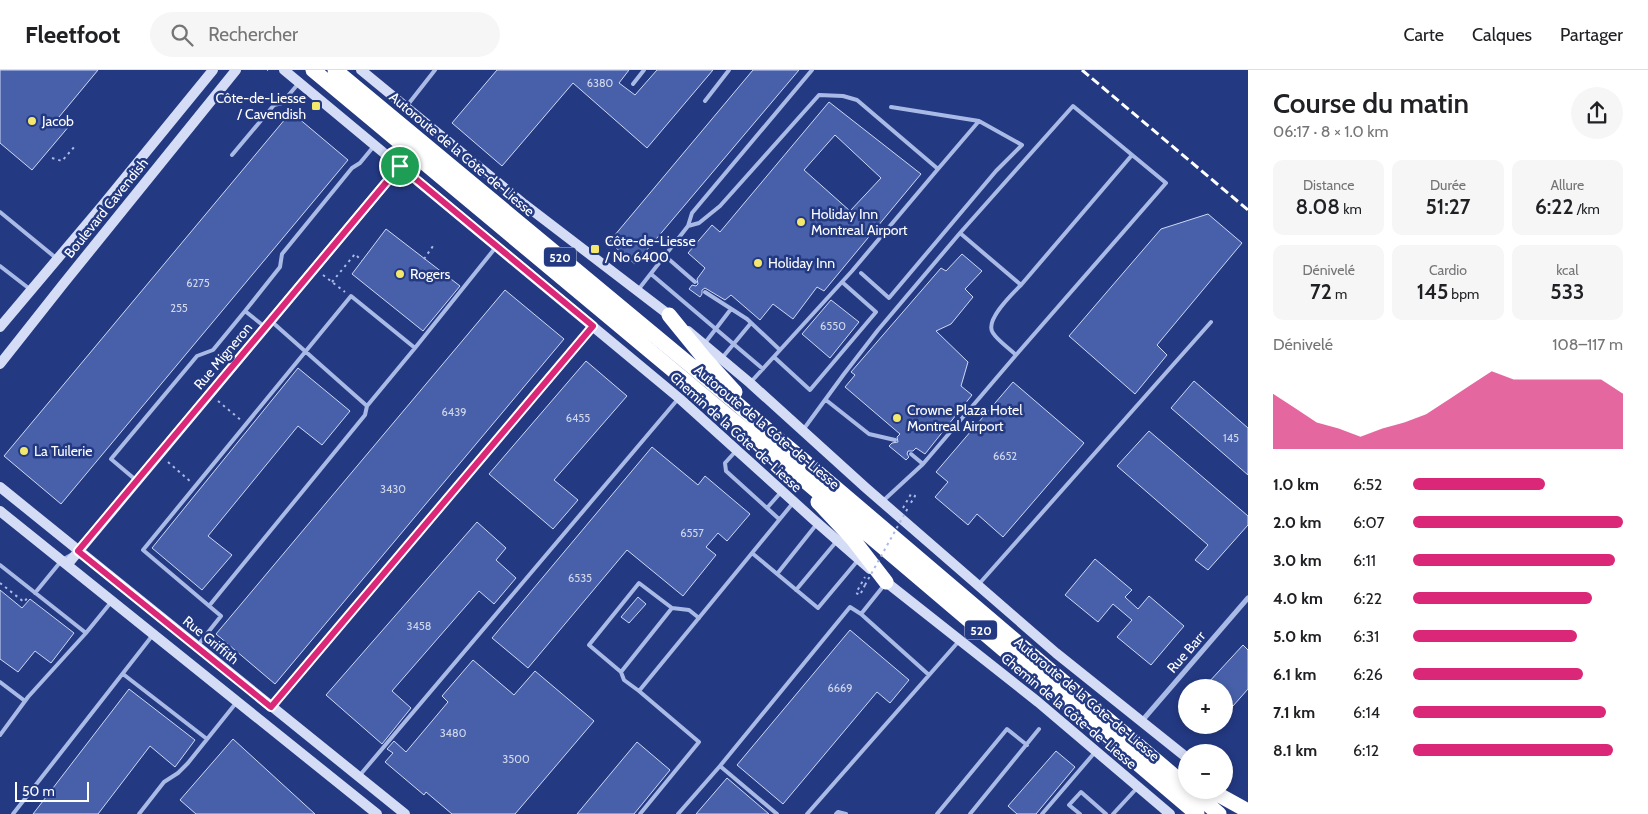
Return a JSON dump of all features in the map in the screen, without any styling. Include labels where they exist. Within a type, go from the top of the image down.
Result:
[{"type":"highway","name":"Autoroute de la Côte-de-Liesse","points":[[313,70],[765,447],[1197,814]]},
{"type":"highway","name":"Autoroute de la Côte-de-Liesse","points":[[335,70],[784,444],[1178,779]]},
{"type":"highway","points":[[669,315],[704,358],[784,444]]},
{"type":"highway","points":[[765,447],[852,538],[886,582]]},
{"type":"highway","points":[[1155,760],[1178,773]]},
{"type":"highway","points":[[1202,799],[1219,814]]},
{"type":"highway","points":[[1226,799],[1248,811]]},
{"type":"main road","name":"Boulevard Cavendish","points":[[0,327],[213,70]]},
{"type":"main road","name":"Boulevard Cavendish","points":[[0,364],[236,70]]},
{"type":"main road","name":"Chemin de la Côte-de-Liesse","points":[[284,70],[679,398],[859,560],[1038,702],[1170,814]]},
{"type":"main road","points":[[361,70],[524,204],[722,358],[978,586],[1056,653],[1178,751]]},
{"type":"main road","name":"Rue Migneron","points":[[65,563],[78,551],[400,166]]},
{"type":"main road","name":"Rue Griffith","points":[[0,487],[404,814]]},
{"type":"main road","points":[[0,511],[377,814]]},
{"type":"main road","points":[[1233,797],[1248,811]]},
{"type":"street","name":"Rue Barr","points":[[1141,722],[1248,598]]},
{"type":"lane","points":[[406,107],[434,70]]},
{"type":"lane","points":[[633,84],[644,70]]},
{"type":"lane","points":[[705,101],[729,70]]},
{"type":"lane","points":[[637,292],[688,226],[692,213],[812,70]]},
{"type":"lane","points":[[232,155],[274,104],[282,103],[299,82]]},
{"type":"lane","points":[[688,226],[699,223],[720,206],[818,95],[843,96],[857,100],[938,169]]},
{"type":"lane","points":[[803,431],[878,330],[960,233],[1073,106],[1166,183],[922,464],[882,502]]},
{"type":"lane","points":[[861,273],[889,298],[996,171],[1022,145],[979,121],[891,107]]},
{"type":"lane","points":[[750,383],[842,282],[979,121]]},
{"type":"lane","points":[[137,481],[111,459],[197,356],[212,350],[245,311],[280,267],[282,254],[352,168],[360,163],[375,145]]},
{"type":"lane","points":[[1016,355],[992,332],[991,324],[998,311],[1132,155]]},
{"type":"lane","points":[[0,212],[58,259]]},
{"type":"lane","points":[[960,233],[1021,284]]},
{"type":"lane","points":[[210,606],[365,415],[367,406],[497,246]]},
{"type":"lane","points":[[664,255],[695,282]]},
{"type":"lane","points":[[0,266],[30,290]]},
{"type":"lane","points":[[651,274],[763,369]]},
{"type":"lane","points":[[774,357],[810,390],[876,312],[842,282]]},
{"type":"lane","points":[[705,292],[751,323],[780,350]]},
{"type":"lane","points":[[197,647],[221,616],[142,550],[352,296],[415,348]]},
{"type":"lane","points":[[704,344],[731,309]]},
{"type":"lane","points":[[245,311],[268,324],[367,406]]},
{"type":"lane","points":[[978,586],[1211,322]]},
{"type":"lane","points":[[722,358],[751,323]]},
{"type":"lane","points":[[271,707],[593,326]]},
{"type":"lane","points":[[358,777],[679,398]]},
{"type":"lane","points":[[826,400],[869,434],[895,440]]},
{"type":"lane","points":[[737,449],[725,463],[726,471],[779,519]]},
{"type":"lane","points":[[911,454],[922,464]]},
{"type":"lane","points":[[767,508],[782,491]]},
{"type":"lane","points":[[639,691],[794,502]]},
{"type":"lane","points":[[777,574],[818,523]]},
{"type":"lane","points":[[796,590],[837,540]]},
{"type":"lane","points":[[752,552],[818,608],[859,560]]},
{"type":"lane","points":[[35,593],[65,563]]},
{"type":"lane","points":[[0,565],[86,633]]},
{"type":"lane","points":[[861,614],[886,582]]},
{"type":"lane","points":[[640,814],[699,742],[624,680],[621,672],[589,645],[639,583],[672,608],[689,610],[699,618]]},
{"type":"lane","points":[[0,735],[25,702],[112,601]]},
{"type":"lane","points":[[678,814],[720,766],[850,607],[861,614],[929,675]]},
{"type":"lane","points":[[621,672],[672,608]]},
{"type":"lane","points":[[13,814],[154,634]]},
{"type":"lane","points":[[807,814],[959,640]]},
{"type":"lane","points":[[123,674],[208,739]]},
{"type":"lane","points":[[0,682],[25,702]]},
{"type":"lane","points":[[140,814],[164,782],[178,773],[208,739],[237,701]]},
{"type":"lane","points":[[937,814],[1007,729],[1027,745]]},
{"type":"lane","points":[[970,814],[1039,729]]},
{"type":"lane","points":[[1042,814],[1096,751]]},
{"type":"lane","points":[[720,766],[777,814]]},
{"type":"lane","points":[[1113,814],[1138,787]]},
{"type":"lane","points":[[1080,814],[1069,805],[1081,792],[1106,814]]},
{"type":"lane","points":[[836,814],[838,812],[846,814]]},
{"type":"path","points":[[52,158],[62,161],[75,146]]},
{"type":"path","points":[[424,259],[433,246]]},
{"type":"path","points":[[332,282],[355,254],[362,261]]},
{"type":"path","points":[[323,275],[341,289]]},
{"type":"path","points":[[218,402],[235,415]]},
{"type":"path","points":[[168,462],[184,476]]},
{"type":"path","points":[[865,576],[856,593],[860,595],[915,496],[911,494],[902,510]]},
{"type":"path","points":[[0,582],[24,602],[30,595],[32,597]]},
{"type":"building","name":"Jacob","points":[[0,70],[98,70],[59,117],[70,125],[32,170],[0,143]]},
{"type":"building","points":[[497,70],[629,70],[619,83],[635,95],[657,70],[713,70],[647,148],[573,83],[502,166],[452,123]]},
{"type":"building","points":[[753,70],[799,70],[635,264],[609,242]]},
{"type":"building","points":[[829,102],[921,174],[824,291],[817,287],[793,319],[773,304],[760,320],[731,295],[725,300],[705,288],[702,290],[700,297],[689,289],[692,285],[696,286],[698,284],[697,279],[705,268],[688,253],[712,225],[720,232]],"holes":[[[835,135],[881,178],[850,211],[804,170]]]},
{"type":"building","points":[[291,112],[348,160],[61,504],[4,456]]},
{"type":"building","points":[[1208,214],[1242,243],[1157,345],[1167,355],[1135,394],[1069,336],[1161,229]]},
{"type":"building","points":[[386,229],[460,286],[423,331],[352,274]]},
{"type":"building","points":[[962,254],[982,271],[965,289],[973,297],[951,324],[936,331],[968,362],[961,386],[972,395],[925,454],[916,448],[913,451],[908,451],[909,457],[906,460],[889,446],[892,443],[898,442],[897,437],[900,434],[845,387],[855,375],[851,372],[941,268],[946,271]]},
{"type":"building","points":[[505,290],[564,339],[275,684],[216,634]]},
{"type":"building","points":[[831,300],[859,322],[830,358],[802,334]]},
{"type":"building","points":[[586,361],[627,396],[554,480],[578,500],[553,529],[489,474]]},
{"type":"building","points":[[298,368],[350,411],[322,445],[298,426],[208,536],[232,555],[202,590],[152,548]]},
{"type":"building","points":[[1194,381],[1248,428],[1248,475],[1171,408]]},
{"type":"building","points":[[1013,382],[1084,443],[1003,537],[977,514],[968,525],[935,497],[948,482],[936,472]]},
{"type":"building","points":[[1149,431],[1248,516],[1248,525],[1208,570],[1195,560],[1208,545],[1117,466]]},
{"type":"building","points":[[652,447],[698,485],[705,476],[750,514],[727,541],[718,533],[706,547],[716,555],[683,596],[627,550],[528,668],[492,638]]},
{"type":"building","points":[[477,522],[506,548],[496,560],[516,578],[494,604],[479,591],[392,691],[411,708],[382,744],[326,695]]},
{"type":"building","points":[[1095,559],[1132,590],[1125,597],[1138,609],[1149,596],[1184,626],[1151,665],[1117,637],[1132,620],[1113,604],[1098,622],[1065,595]]},
{"type":"building","points":[[0,590],[22,608],[30,599],[74,633],[51,663],[35,651],[18,672],[0,659]]},
{"type":"building","points":[[638,597],[646,604],[629,623],[621,617]]},
{"type":"building","points":[[850,630],[909,680],[890,703],[877,692],[783,804],[737,765]]},
{"type":"building","points":[[1243,645],[1248,650],[1248,689],[1233,706],[1233,679],[1212,679]]},
{"type":"building","points":[[473,660],[514,695],[535,671],[594,721],[515,814],[452,814],[426,792],[424,795],[385,762],[393,753],[387,749],[394,741],[406,752],[448,702],[442,696]]},
{"type":"building","points":[[129,689],[195,740],[175,767],[150,746],[98,814],[33,814]]},
{"type":"building","points":[[233,739],[315,814],[196,814],[180,800]]},
{"type":"building","points":[[637,742],[670,770],[634,814],[577,814]]},
{"type":"building","points":[[1056,751],[1075,767],[1036,814],[1017,814],[1008,806]]},
{"type":"building","points":[[727,778],[769,814],[696,814]]},
{"type":"railway","points":[[1082,70],[1248,210]]},
{"type":"place","name":"Côte-de-Liesse / Cavendish","points":[[316,106]]},
{"type":"place","name":"Jacob","points":[[32,121]]},
{"type":"place","name":"Holiday Inn Montreal Airport","points":[[801,222]]},
{"type":"place","name":"Côte-de-Liesse / No 6400","points":[[595,249]]},
{"type":"place","name":"Holiday Inn","points":[[758,263]]},
{"type":"place","name":"Rogers","points":[[400,274]]},
{"type":"place","name":"Crowne Plaza Hotel Montreal Airport","points":[[897,418]]},
{"type":"place","name":"La Tuilerie","points":[[24,451]]},
{"type":"route","points":[[400,166],[593,326],[271,707],[78,551],[400,166]]}]
